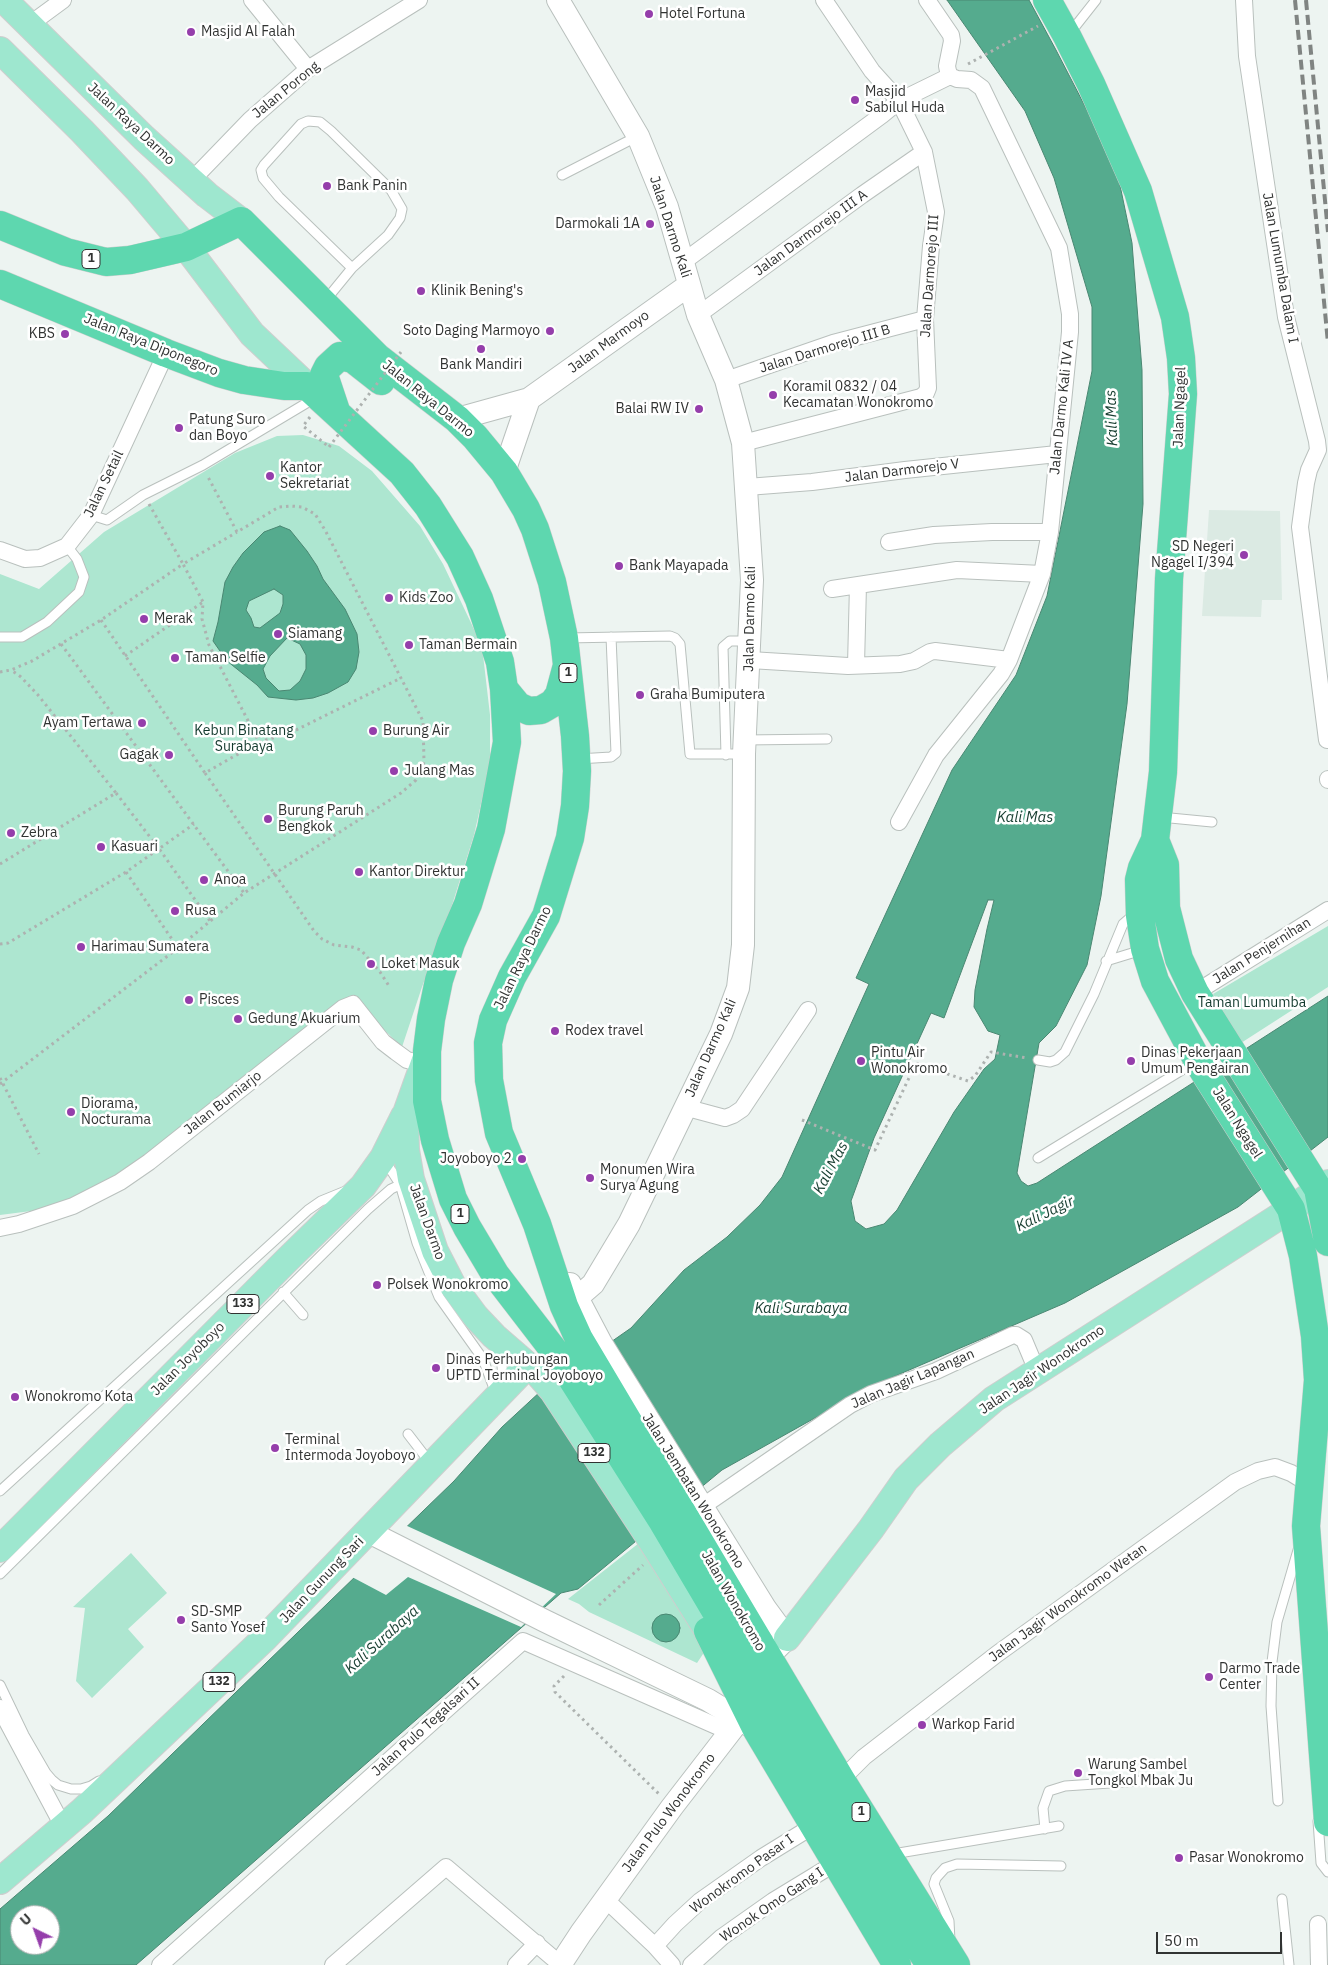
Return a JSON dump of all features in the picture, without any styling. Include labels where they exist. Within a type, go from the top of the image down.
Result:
[{"type":"highway","name":"Jalan Ngagel","points":[[1053,19],[1138,191],[1173,308],[1181,358],[1183,394],[1169,579],[1163,772],[1157,828],[1139,880],[1140,916],[1145,949],[1155,982],[1199,1063],[1290,1209],[1303,1256],[1318,1380],[1306,1526],[1328,1816]]},
{"type":"highway","name":"1","points":[[0,226],[66,252],[106,262],[130,260],[186,247],[241,221]]},
{"type":"highway","name":"Jalan Raya Darmo","points":[[241,221],[377,357],[457,420],[475,437],[498,464],[535,529],[552,582],[566,650],[576,759],[576,806],[570,838],[546,916],[501,999],[493,1020],[488,1042],[489,1080],[499,1134],[537,1224]]},
{"type":"highway","name":"Jalan Raya Diponegoro","points":[[0,284],[166,353],[244,380],[284,386],[321,400]]},
{"type":"highway","points":[[321,400],[324,375],[333,361],[340,356],[345,356],[353,359],[454,439],[498,464]]},
{"type":"highway","name":"1","points":[[321,400],[402,473],[445,530],[460,557],[479,599],[500,662],[504,689],[507,742],[500,784],[480,865],[439,980],[426,1058]]},
{"type":"highway","points":[[504,689],[518,706],[529,711],[542,710],[553,703],[559,695],[564,681],[566,650]]},
{"type":"highway","name":"Jalan Ngagel","points":[[1157,828],[1165,865],[1166,908],[1179,959],[1196,993],[1302,1160],[1323,1186],[1328,1242]]},
{"type":"highway","name":"Jalan Wonokromo","points":[[426,1058],[427,1101],[434,1140],[452,1199],[466,1227],[495,1274],[555,1352],[675,1520]]},
{"type":"highway","name":"Jalan Wonokromo","points":[[537,1224],[564,1306],[590,1341],[675,1520],[757,1661],[841,1780],[887,1855],[945,1962]]},
{"type":"highway","name":"1","points":[[708,1631],[757,1661]]},
{"type":"highway","name":"Jalan Wonokromo","points":[[708,1631],[742,1727],[897,1965]]},
{"type":"highway","name":"Jalan Wonokromo","points":[[757,1661],[798,1756],[857,1850],[945,1962]]},
{"type":"main road","name":"Jalan Raya Darmo","points":[[4,0],[144,138],[207,195],[241,221]]},
{"type":"main road","name":"Jalan Darmo Kali","points":[[558,0],[638,136],[666,208],[698,315],[726,380],[743,443],[752,580],[750,650],[738,750],[743,945],[738,988],[721,1034],[629,1224],[593,1284],[578,1297]]},
{"type":"main road","points":[[2,56],[82,131],[186,247],[252,334],[321,400]]},
{"type":"main road","name":"Jalan Marmoyo","points":[[457,420],[529,400],[690,285]]},
{"type":"main road","points":[[498,464],[529,400]]},
{"type":"main road","name":"Jalan Darmo","points":[[426,1058],[405,1116],[406,1181],[435,1250],[453,1286],[485,1326],[533,1370]]},
{"type":"main road","name":"Jalan Joyoboyo","points":[[0,1549],[107,1454],[363,1186],[383,1158],[405,1116]]},
{"type":"main road","name":"Jalan Jagir Wonokromo","points":[[757,1661],[787,1638],[871,1529],[906,1479],[940,1445],[994,1399],[1323,1186]]},
{"type":"main road","name":"Jalan Raya Darmo","points":[[537,1224],[578,1297],[590,1341]]},
{"type":"main road","name":"Jalan Wonokromo","points":[[533,1370],[675,1520],[708,1631]]},
{"type":"main road","name":"Jalan Gunung Sari","points":[[0,1881],[64,1828],[376,1535],[533,1370]]},
{"type":"main road","name":"Jalan Jembatan Wonokromo","points":[[675,1520],[765,1608],[787,1638]]},
{"type":"main road","points":[[376,1535],[542,1620],[708,1700],[742,1727]]},
{"type":"main road","name":"1","points":[[742,1727],[798,1756]]},
{"type":"main road","name":"Jalan Pulo Wonokromo","points":[[560,1964],[672,1807],[742,1727]]},
{"type":"street","points":[[29,26],[63,0]]},
{"type":"street","points":[[252,0],[308,69]]},
{"type":"street","name":"Jalan Porong","points":[[192,180],[250,120],[308,69],[419,0]]},
{"type":"street","name":"Jalan Darmorejo III","points":[[743,443],[921,397],[928,388],[925,319],[936,212],[924,152],[898,100],[872,70],[824,0]]},
{"type":"street","points":[[683,262],[882,115],[898,100],[950,76],[947,66],[952,41],[951,35],[927,0]]},
{"type":"street","name":"Jalan Lumumba Dalam I","points":[[1244,0],[1247,56],[1286,318],[1318,441],[1318,450],[1309,470],[1306,483],[1300,527],[1327,740]]},
{"type":"street","name":"Jalan Darmo Kali IV A","points":[[899,822],[936,755],[995,683],[1009,660],[1042,574],[1050,532],[1070,314],[1059,248],[982,88],[971,80],[957,79],[950,76]]},
{"type":"street","name":"Jalan Darmorejo III A","points":[[698,315],[924,152]]},
{"type":"street","name":"Jalan Darmorejo III B","points":[[726,380],[833,343],[925,319]]},
{"type":"street","name":"Jalan Setail","points":[[0,550],[25,559],[40,558],[67,546],[92,515],[166,353]]},
{"type":"street","name":"Jalan Darmorejo V","points":[[747,487],[812,482],[1057,454]]},
{"type":"street","points":[[889,542],[934,535],[1050,532]]},
{"type":"street","points":[[832,589],[957,570],[1042,574]]},
{"type":"street","points":[[856,665],[858,585]]},
{"type":"street","points":[[750,650],[848,666],[907,663],[935,651],[1009,660]]},
{"type":"street","name":"Jalan Penjernihan","points":[[1196,993],[1328,910]]},
{"type":"street","name":"Jalan Bumiarjo","points":[[0,1228],[19,1224],[73,1206],[120,1182],[149,1162],[343,1008],[353,1004],[384,1042],[396,1052],[407,1060],[426,1058]]},
{"type":"street","points":[[684,1107],[725,1118],[742,1109],[808,1010]]},
{"type":"street","name":"Jalan Jagir Lapangan","points":[[675,1520],[850,1405],[879,1391],[936,1371],[1016,1335],[1024,1340],[1037,1371]]},
{"type":"street","name":"Jalan Jagir Wonokromo Wetan","points":[[841,1780],[864,1757],[996,1654],[1234,1482],[1258,1471],[1275,1467],[1291,1473],[1310,1484]]},
{"type":"street","name":"Jalan Pulo Tegalsari II","points":[[160,1965],[523,1641],[575,1664],[742,1727]]},
{"type":"street","points":[[0,1708],[64,1828]]},
{"type":"street","name":"Wonokromo Pasar I","points":[[654,1946],[700,1901],[798,1834],[834,1813]]},
{"type":"street","name":"Wonok Omo Gang I","points":[[691,1965],[722,1937],[773,1901],[857,1850]]},
{"type":"street","points":[[333,1965],[446,1867],[560,1964]]},
{"type":"street","points":[[605,1899],[672,1965]]},
{"type":"street","points":[[1318,1924],[1322,1962]]},
{"type":"street","points":[[516,1965],[537,1943]]},
{"type":"lane","points":[[1053,19],[1096,0]]},
{"type":"lane","points":[[324,302],[352,268],[388,235],[400,218],[402,209],[391,190],[331,131],[320,122],[308,121],[301,124],[264,166],[262,170],[263,178],[279,197],[352,268]]},
{"type":"lane","points":[[562,175],[638,136]]},
{"type":"lane","points":[[92,515],[107,520],[143,495],[203,465],[321,400]]},
{"type":"lane","points":[[0,637],[22,637],[47,622],[78,592],[84,577],[77,559],[67,546]]},
{"type":"lane","points":[[566,650],[611,637],[670,636],[678,641],[680,644],[689,753],[692,755],[827,739]]},
{"type":"lane","points":[[576,759],[611,757],[616,752],[611,637]]},
{"type":"lane","points":[[738,750],[723,647],[730,641],[750,650]]},
{"type":"lane","points":[[1157,828],[1212,822]]},
{"type":"lane","points":[[1038,1060],[1050,1062],[1056,1060],[1065,1052],[1094,994],[1123,924],[1130,918],[1140,916]]},
{"type":"lane","points":[[1106,962],[1145,949]]},
{"type":"lane","points":[[1038,1158],[1182,1070],[1199,1063]]},
{"type":"lane","points":[[383,1158],[406,1181],[417,1243],[439,1297],[483,1359],[495,1391]]},
{"type":"lane","points":[[0,1574],[107,1454],[283,1292],[368,1209],[406,1181]]},
{"type":"lane","points":[[0,1491],[308,1210],[337,1193],[363,1186]]},
{"type":"lane","points":[[283,1292],[303,1315]]},
{"type":"lane","points":[[304,1584],[495,1391],[502,1377],[502,1366],[497,1349],[485,1326]]},
{"type":"lane","points":[[408,1434],[428,1460]]},
{"type":"lane","points":[[1278,1801],[1271,1706],[1272,1662],[1277,1622],[1306,1526]]},
{"type":"lane","points":[[0,1685],[24,1735],[46,1773],[58,1785],[71,1789],[81,1789],[91,1786],[106,1773]]},
{"type":"lane","points":[[1044,1829],[1043,1808],[1049,1791],[1065,1786],[1140,1781]]},
{"type":"lane","points":[[1328,1816],[1321,1814],[1318,1821],[1321,1863],[1328,1872]]},
{"type":"lane","points":[[887,1855],[1059,1826]]},
{"type":"lane","points":[[945,1962],[951,1929],[934,1884],[936,1878],[945,1868],[957,1864],[1061,1866]]},
{"type":"lane","points":[[1282,1899],[1289,1965]]},
{"type":"path","points":[[973,61],[1053,19]]},
{"type":"path","points":[[321,400],[303,426],[329,447],[401,352]]},
{"type":"path","points":[[203,465],[209,483],[238,532]]},
{"type":"path","points":[[143,495],[203,602],[202,619],[209,645],[259,742]]},
{"type":"path","points":[[0,672],[11,670],[61,644],[101,620],[183,564],[279,507],[302,507],[315,514],[326,530],[423,721],[424,762],[416,780],[381,807],[274,872],[244,893],[178,948],[1,1084]]},
{"type":"path","points":[[125,656],[203,602]]},
{"type":"path","points":[[101,620],[205,773],[322,939],[334,945],[361,950],[389,986]]},
{"type":"path","points":[[61,644],[244,893]]},
{"type":"path","points":[[11,670],[21,677],[38,695],[116,793],[160,850],[210,921]]},
{"type":"path","points":[[205,773],[259,742],[290,733],[401,678]]},
{"type":"path","points":[[0,864],[116,793]]},
{"type":"path","points":[[0,944],[8,943],[126,872],[146,857],[160,850],[194,824]]},
{"type":"path","points":[[126,872],[178,948]]},
{"type":"path","points":[[802,1120],[876,1150],[916,1063],[968,1081],[975,1076],[991,1052],[1038,1060]]},
{"type":"path","points":[[0,1078],[1,1084],[39,1154]]},
{"type":"path","points":[[599,1605],[675,1520]]},
{"type":"path","points":[[575,1664],[554,1686],[555,1692],[672,1807]]},
{"type":"shaded area","name":"SD Negeri Ngagel I/394","points":[[1209,510],[1280,511],[1282,600],[1262,600],[1261,617],[1202,616]]},
{"type":"green space","name":"Kebun Binatang Surabaya","points":[[303,435],[339,446],[372,471],[420,526],[443,564],[482,646],[490,715],[490,764],[474,835],[448,918],[402,1047],[351,998],[117,1181],[39,1210],[0,1215],[0,574],[39,589],[104,532],[235,453],[277,436]]},
{"type":"green space","name":"Taman Lumumba","points":[[1328,926],[1328,987],[1241,1043],[1213,994]]},
{"type":"green space","points":[[639,1543],[705,1651],[697,1663],[589,1612],[579,1604],[568,1599]]},
{"type":"green space","points":[[131,1553],[167,1593],[128,1629],[144,1647],[92,1698],[76,1681],[85,1608],[73,1607]]},
{"type":"water","name":"Kali Surabaya","points":[[947,0],[1029,0],[1056,50],[1116,166],[1132,243],[1142,370],[1143,504],[1127,704],[1101,896],[1087,965],[1056,1026],[1039,1043],[1017,1173],[1021,1181],[1028,1186],[1037,1183],[1328,996],[1328,1137],[1238,1207],[1065,1303],[872,1386],[722,1470],[578,1589],[561,1593],[136,1965],[0,1965],[0,1909],[108,1816],[454,1481],[502,1427],[542,1390],[631,1328],[684,1270],[727,1237],[760,1205],[782,1177],[869,984],[856,978],[952,770],[1016,675],[1047,596],[1092,371],[1092,307],[1054,178],[1025,111]],"holes":[[[988,900],[994,900],[975,990],[974,1007],[988,1031],[1000,1035],[995,1059],[984,1069],[954,1112],[897,1210],[884,1224],[866,1229],[855,1221],[851,1201],[874,1138],[931,1013],[944,1018]]]},
{"type":"water","points":[[280,526],[290,530],[307,551],[323,579],[345,609],[357,634],[359,652],[356,669],[348,682],[328,693],[313,698],[296,700],[268,697],[257,685],[227,661],[213,641],[225,582],[243,553],[264,532]],"holes":[[[274,589],[283,595],[280,613],[260,628],[254,627],[246,610],[249,601]],[[287,638],[300,644],[306,655],[306,669],[300,681],[290,690],[279,691],[266,678],[263,669],[270,656]]]},
{"type":"water","points":[[666,1614],[676,1618],[680,1628],[676,1638],[666,1642],[656,1638],[652,1628],[656,1618]]},
{"type":"pier","points":[[405,1525],[556,1594],[521,1627],[408,1577],[386,1595],[352,1577]]},
{"type":"railway","points":[[1295,0],[1328,343]]},
{"type":"railway","points":[[1306,0],[1328,232]]},
{"type":"place","name":"Hotel Fortuna","points":[[649,14]]},
{"type":"place","name":"Masjid Al Falah","points":[[191,32]]},
{"type":"place","name":"Masjid Sabilul Huda","points":[[855,100]]},
{"type":"place","name":"Bank Panin","points":[[327,186]]},
{"type":"place","name":"Darmokali 1A","points":[[650,224]]},
{"type":"place","name":"Klinik Bening's","points":[[421,291]]},
{"type":"place","name":"Soto Daging Marmoyo","points":[[550,331]]},
{"type":"place","name":"KBS","points":[[65,334]]},
{"type":"place","name":"Bank Mandiri","points":[[481,349]]},
{"type":"place","name":"Koramil 0832 / 04 Kecamatan Wonokromo","points":[[773,395]]},
{"type":"place","name":"Balai RW IV","points":[[699,409]]},
{"type":"place","name":"Patung Suro dan Boyo","points":[[179,428]]},
{"type":"place","name":"Kantor Sekretariat","points":[[270,476]]},
{"type":"place","name":"SD Negeri Ngagel I/394","points":[[1244,555]]},
{"type":"place","name":"Bank Mayapada","points":[[619,566]]},
{"type":"place","name":"Kids Zoo","points":[[389,598]]},
{"type":"place","name":"Merak","points":[[144,619]]},
{"type":"place","name":"Siamang","points":[[278,634]]},
{"type":"place","name":"Taman Bermain","points":[[409,645]]},
{"type":"place","name":"Taman Selfie","points":[[175,658]]},
{"type":"place","name":"Graha Bumiputera","points":[[640,695]]},
{"type":"place","name":"Ayam Tertawa","points":[[142,723]]},
{"type":"place","name":"Burung Air","points":[[373,731]]},
{"type":"place","name":"Gagak","points":[[169,755]]},
{"type":"place","name":"Julang Mas","points":[[394,771]]},
{"type":"place","name":"Burung Paruh Bengkok","points":[[268,819]]},
{"type":"place","name":"Zebra","points":[[11,833]]},
{"type":"place","name":"Kasuari","points":[[101,847]]},
{"type":"place","name":"Kantor Direktur","points":[[359,872]]},
{"type":"place","name":"Anoa","points":[[204,880]]},
{"type":"place","name":"Rusa","points":[[175,911]]},
{"type":"place","name":"Harimau Sumatera","points":[[81,947]]},
{"type":"place","name":"Loket Masuk","points":[[371,964]]},
{"type":"place","name":"Pisces","points":[[189,1000]]},
{"type":"place","name":"Gedung Akuarium","points":[[238,1019]]},
{"type":"place","name":"Rodex travel","points":[[555,1031]]},
{"type":"place","name":"Pintu Air Wonokromo","points":[[861,1061]]},
{"type":"place","name":"Dinas Pekerjaan Umum Pengairan","points":[[1131,1061]]},
{"type":"place","name":"Diorama, Nocturama","points":[[71,1112]]},
{"type":"place","name":"Joyoboyo 2","points":[[522,1159]]},
{"type":"place","name":"Monumen Wira Surya Agung","points":[[590,1178]]},
{"type":"place","name":"Polsek Wonokromo","points":[[377,1285]]},
{"type":"place","name":"Dinas Perhubungan UPTD Terminal Joyoboyo","points":[[436,1368]]},
{"type":"place","name":"Wonokromo Kota","points":[[15,1397]]},
{"type":"place","name":"Terminal Intermoda Joyoboyo","points":[[275,1448]]},
{"type":"place","name":"SD-SMP Santo Yosef","points":[[181,1620]]},
{"type":"place","name":"Darmo Trade Center","points":[[1209,1677]]},
{"type":"place","name":"Warkop Farid","points":[[922,1725]]},
{"type":"place","name":"Warung Sambel Tongkol Mbak Ju","points":[[1078,1773]]},
{"type":"place","name":"Pasar Wonokromo","points":[[1179,1858]]},
{"type":"water label","name":"Kali Mas","points":[[1112,418]]},
{"type":"water label","name":"Kali Mas","points":[[1025,818]]},
{"type":"water label","name":"Kali Mas","points":[[831,1168]]},
{"type":"water label","name":"Kali Jagir","points":[[1045,1214]]}]
